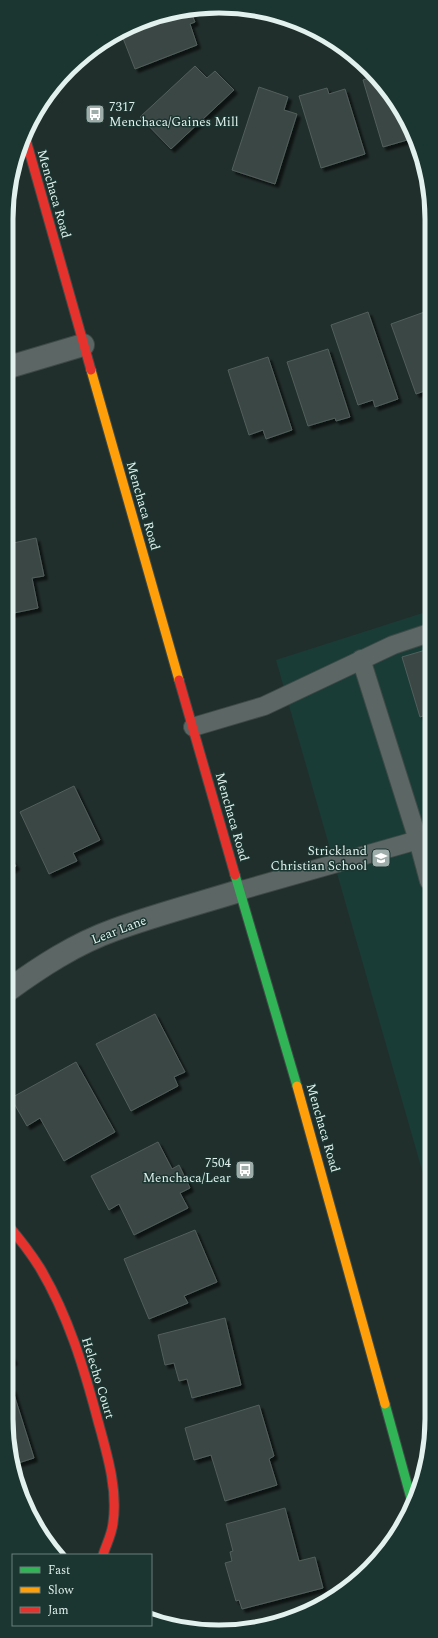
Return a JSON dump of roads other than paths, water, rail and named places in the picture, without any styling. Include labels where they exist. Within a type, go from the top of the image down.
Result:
[{"type":"main road","name":"Menchaca Road","points":[[27,145],[239,891],[316,1150],[410,1495]]},
{"type":"main road","name":"Helecho Court","points":[[13,1232],[38,1265],[55,1294],[69,1326],[109,1460],[112,1487],[113,1524],[103,1554]]},
{"type":"street","points":[[13,366],[83,345]]},
{"type":"street","name":"Lear Lane","points":[[13,986],[36,970],[71,950],[112,931],[239,891]]},
{"type":"lane","points":[[193,726],[264,706],[393,644],[425,634]]},
{"type":"lane","points":[[361,659],[425,866]]},
{"type":"lane","points":[[239,891],[418,840]]},
{"type":"place","name":"7317 Menchaca/Gaines Mill","points":[[95,114]]},
{"type":"place","name":"Strickland Christian School","points":[[381,858]]},
{"type":"place","name":"7504 Menchaca/Lear","points":[[245,1170]]}]
